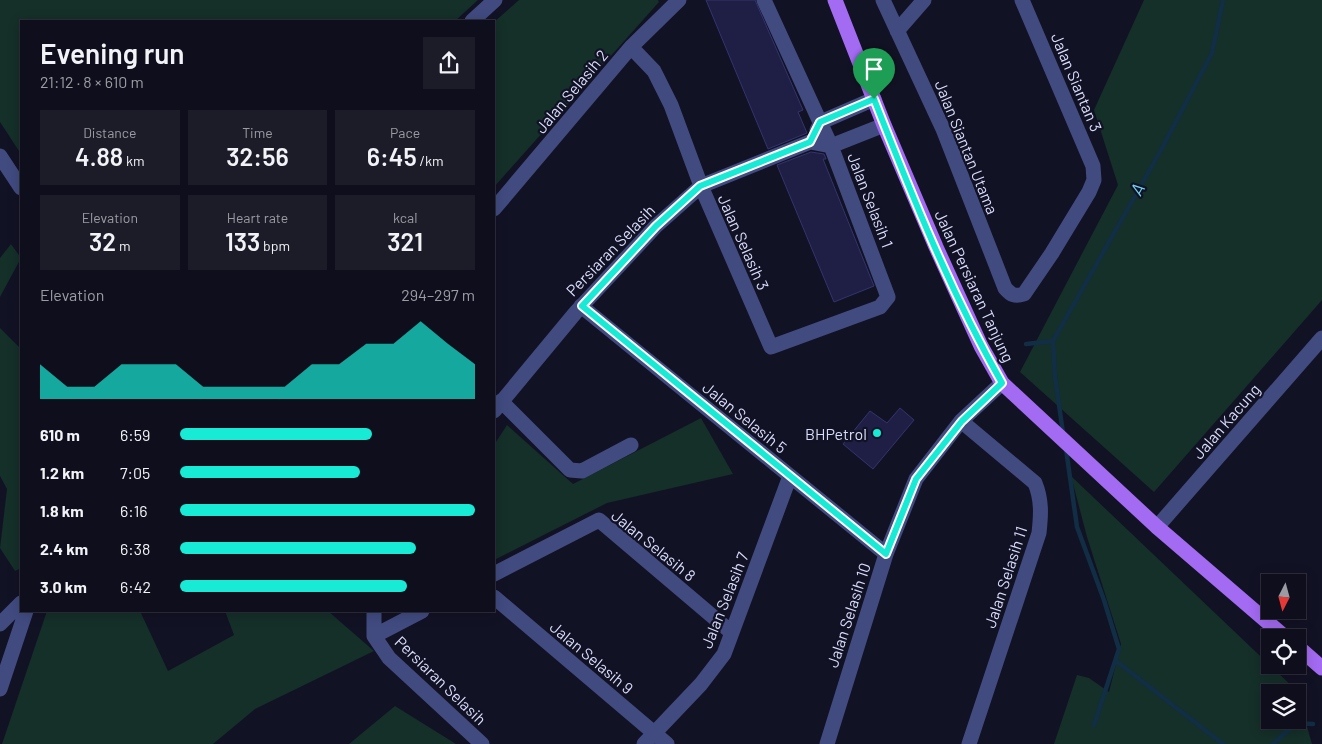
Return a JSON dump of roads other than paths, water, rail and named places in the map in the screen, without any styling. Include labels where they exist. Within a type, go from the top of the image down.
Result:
[{"type":"main road","name":"Jalan Persiaran Tanjung","points":[[831,0],[841,18]]},
{"type":"main road","name":"Jalan Persiaran Tanjung","points":[[835,0],[884,125],[936,247],[981,346],[1002,383],[1157,528],[1275,629]]},
{"type":"main road","points":[[1306,654],[1322,668]]},
{"type":"street","points":[[473,20],[495,0]]},
{"type":"street","name":"Jalan Selasih 2","points":[[495,208],[632,47],[679,0]]},
{"type":"street","name":"Jalan Selasih 1","points":[[764,0],[831,146],[888,297],[880,307],[771,347]]},
{"type":"street","name":"Jalan Siantan Utama","points":[[883,0],[943,129],[1004,288],[1013,295],[1024,294]]},
{"type":"street","points":[[897,31],[924,0]]},
{"type":"street","name":"Jalan Siantan 3","points":[[1022,0],[1093,166],[1094,180],[1052,253],[1024,294]]},
{"type":"street","name":"Jalan Selasih 3","points":[[632,47],[654,71],[671,105],[700,186],[771,347]]},
{"type":"street","points":[[874,99],[820,122],[810,142],[831,146],[884,125]]},
{"type":"street","name":"Persiaran Selasih","points":[[497,406],[582,306],[656,226],[700,186],[810,142]]},
{"type":"street","points":[[0,156],[20,186]]},
{"type":"street","name":"Jalan Selasih 5","points":[[582,306],[886,554]]},
{"type":"street","name":"Jalan Kacung","points":[[1157,528],[1322,338]]},
{"type":"street","name":"Jalan Selasih 10","points":[[827,744],[886,554],[916,479],[962,421],[1002,383]]},
{"type":"street","points":[[497,406],[570,470],[582,471],[631,445]]},
{"type":"street","name":"Jalan Selasih 11","points":[[962,421],[1035,482],[1040,493],[1042,508],[1040,533],[969,744]]},
{"type":"street","name":"Jalan Selasih 7","points":[[649,738],[701,684],[724,654],[790,476]]},
{"type":"street","name":"Jalan Selasih 8","points":[[495,573],[599,520],[732,632]]},
{"type":"street","name":"Jalan Selasih 9","points":[[495,597],[649,738],[667,744]]},
{"type":"street","points":[[0,624],[20,604]]},
{"type":"street","points":[[0,690],[26,612]]},
{"type":"street","name":"Persiaran Selasih","points":[[374,612],[374,636],[390,658],[482,744]]},
{"type":"street","points":[[374,636],[420,612]]},
{"type":"waterway","name":"A","points":[[1063,433],[1055,377],[1053,341],[1161,150],[1212,53],[1223,0]]},
{"type":"waterway","points":[[1026,344],[1053,341]]},
{"type":"waterway","points":[[1066,449],[1077,527],[1104,600],[1119,649],[1094,725]]},
{"type":"waterway","points":[[1116,661],[1223,744]]},
{"type":"waterway","points":[[1273,744],[1296,723],[1313,724]]},
{"type":"place","name":"BHPetrol","points":[[877,433]]}]
